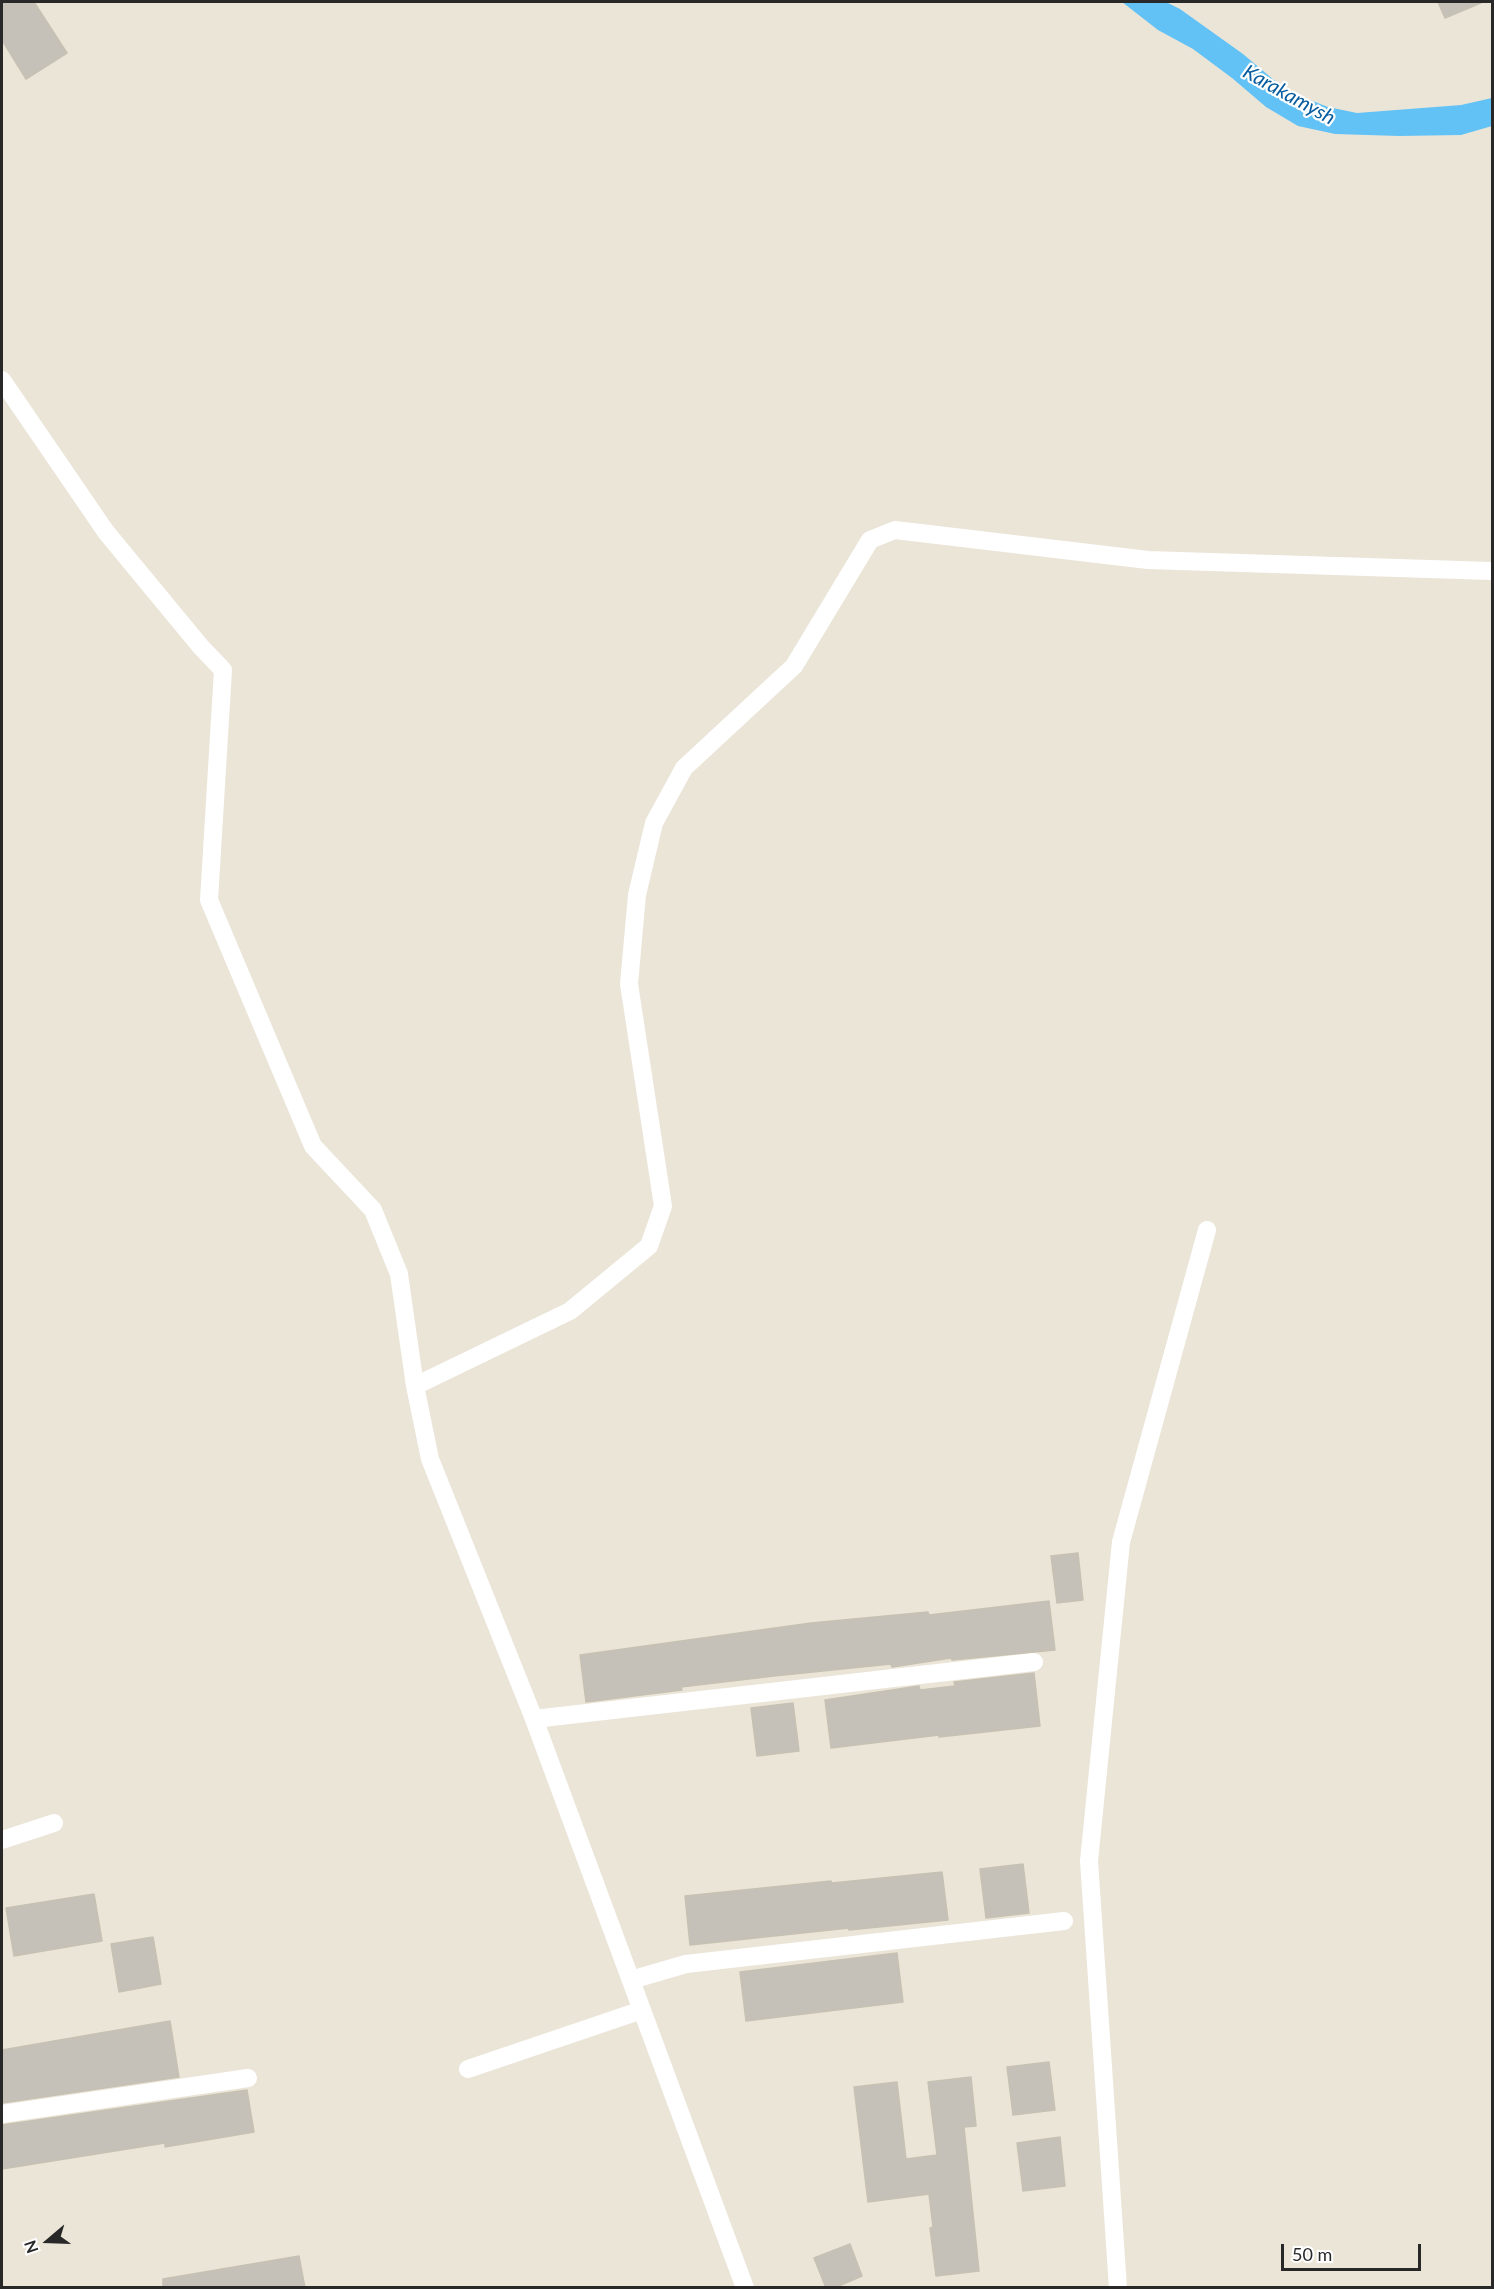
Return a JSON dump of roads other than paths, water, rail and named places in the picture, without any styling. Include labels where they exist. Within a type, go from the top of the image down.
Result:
[{"type":"street","points":[[2,380],[106,532],[201,647],[224,670],[209,900],[313,1146],[374,1210],[399,1274],[415,1386],[430,1459],[534,1719],[745,2288]]},
{"type":"street","points":[[415,1386],[570,1311],[649,1246],[663,1206],[629,984],[637,895],[654,823],[684,768],[794,666],[870,540],[895,531],[1148,560],[1492,571]]},
{"type":"street","points":[[1118,2288],[1089,1861],[1121,1542],[1208,1230]]},
{"type":"street","points":[[534,1719],[1034,1662]]},
{"type":"street","points":[[2,1840],[54,1823]]},
{"type":"street","points":[[631,1980],[686,1964],[1064,1921]]},
{"type":"street","points":[[468,2069],[642,2010]]},
{"type":"street","points":[[2,2114],[248,2078]]},
{"type":"water","name":"Karakamysh","points":[[1122,2],[1166,2],[1180,9],[1243,54],[1287,91],[1328,107],[1357,113],[1461,105],[1492,98],[1492,126],[1461,135],[1399,136],[1335,134],[1298,126],[1266,107],[1193,49],[1158,30]]}]
